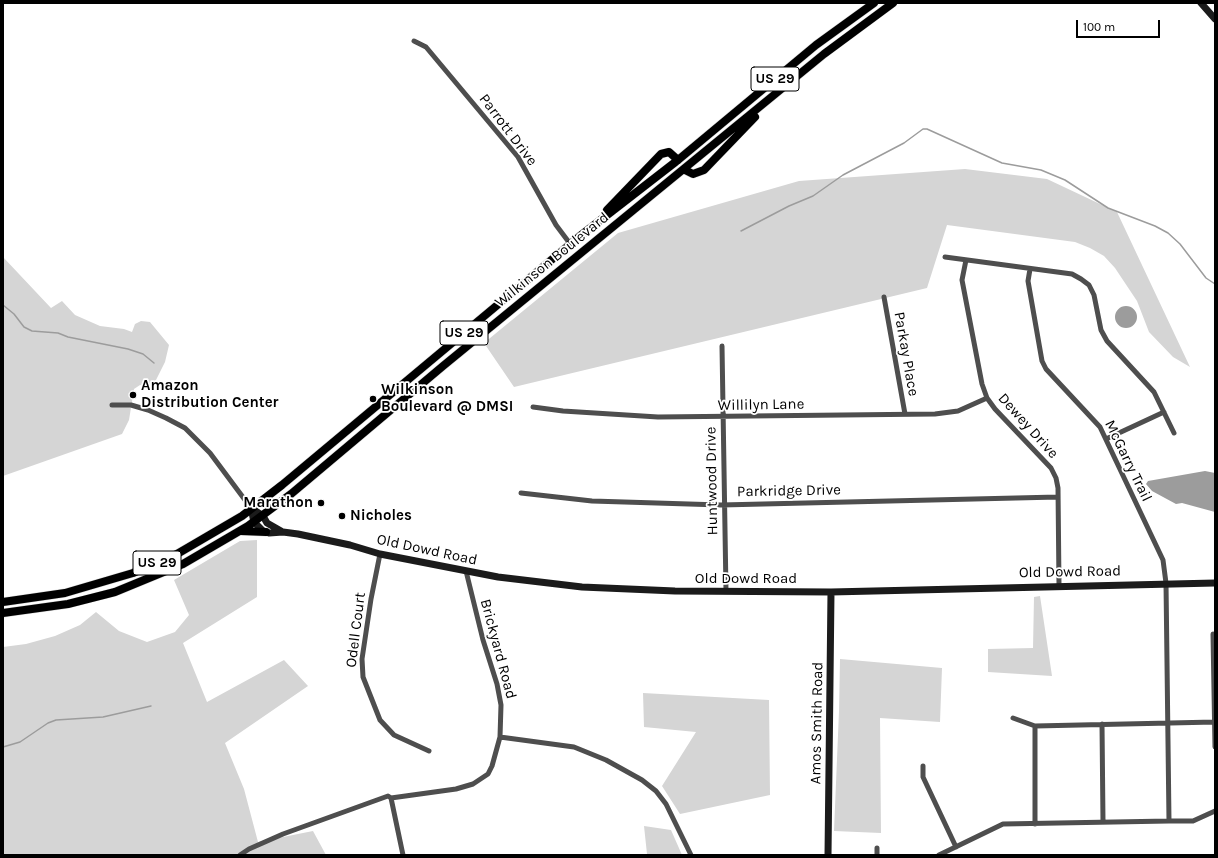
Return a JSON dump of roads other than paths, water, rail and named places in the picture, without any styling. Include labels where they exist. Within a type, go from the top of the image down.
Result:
[{"type":"main road","name":"Wilkinson Boulevard","points":[[3,602],[25,600],[85,588],[140,570],[199,542],[251,508],[282,485],[580,236],[678,160],[816,45],[875,3]]},
{"type":"main road","name":"Wilkinson Boulevard","points":[[3,612],[28,611],[97,597],[142,582],[183,564],[241,531],[263,516],[459,353],[685,170],[824,54],[893,3]]},
{"type":"main road","points":[[685,170],[693,174],[704,170],[781,90]]},
{"type":"main road","points":[[580,236],[661,154],[669,152],[678,160]]},
{"type":"main road","points":[[241,531],[266,532]]},
{"type":"main road","points":[[25,600],[28,611]]},
{"type":"street","points":[[875,3],[882,11]]},
{"type":"street","points":[[1201,3],[1215,19]]},
{"type":"street","name":"Parrott Drive","points":[[414,41],[426,47],[518,157],[556,225],[571,245]]},
{"type":"street","points":[[678,160],[685,170]]},
{"type":"street","points":[[945,257],[1072,274],[1089,285],[1094,295],[1101,330],[1107,342],[1154,392],[1174,433]]},
{"type":"street","name":"Dewey Drive","points":[[966,260],[962,280],[982,384],[987,398],[995,409],[1051,468],[1056,478],[1058,497],[1059,585]]},
{"type":"street","name":"McGarry Trail","points":[[1030,269],[1028,281],[1042,361],[1046,370],[1096,421],[1163,560],[1166,583],[1169,821]]},
{"type":"street","name":"Parkay Place","points":[[884,297],[905,414]]},
{"type":"street","name":"Huntwood Drive","points":[[722,346],[726,591]]},
{"type":"street","name":"Willilyn Lane","points":[[533,407],[563,411],[639,416],[723,417],[935,414],[958,411],[987,398]]},
{"type":"street","name":"Old Dowd Road","points":[[112,405],[131,405],[148,410],[185,428],[210,453],[251,508],[263,516],[274,528],[283,532]]},
{"type":"street","points":[[1106,439],[1164,412]]},
{"type":"street","name":"Parkridge Drive","points":[[521,493],[600,501],[725,505],[1058,497]]},
{"type":"street","name":"Old Dowd Road","points":[[251,508],[254,522]]},
{"type":"street","points":[[254,522],[266,532]]},
{"type":"street","name":"Old Dowd Road","points":[[266,532],[283,532],[331,541],[380,554],[526,581],[582,587],[636,590],[831,592],[1059,585],[1215,583]]},
{"type":"street","name":"Odell Court","points":[[380,554],[371,599],[362,659],[363,677],[380,720],[394,735],[429,751]]},
{"type":"street","name":"Brickyard Road","points":[[240,855],[249,849],[323,819],[388,796],[391,798],[456,789],[474,784],[490,771],[500,737],[502,718],[500,695],[483,640],[466,571]]},
{"type":"street","name":"Amos Smith Road","points":[[828,855],[831,592]]},
{"type":"street","points":[[1213,634],[1215,746]]},
{"type":"street","points":[[1013,718],[1034,726],[1215,722]]},
{"type":"street","points":[[1102,724],[1103,822]]},
{"type":"street","points":[[1034,726],[1035,824]]},
{"type":"street","points":[[500,737],[574,747],[606,760],[642,780],[656,791],[666,804],[691,855]]},
{"type":"street","points":[[923,766],[923,777],[956,847]]},
{"type":"street","points":[[391,798],[403,855]]},
{"type":"street","points":[[939,855],[1003,824],[1193,821],[1215,811]]},
{"type":"street","points":[[877,848],[877,855]]},
{"type":"waterway","points":[[741,231],[789,206],[813,196],[843,175],[904,143],[923,129],[927,129],[1002,163],[1041,170],[1065,180],[1108,208],[1155,226],[1168,233],[1180,244],[1206,278],[1215,284]]},
{"type":"waterway","points":[[3,305],[14,314],[24,327],[32,331],[58,333],[68,337],[128,349],[143,354],[154,363]]},
{"type":"waterway","points":[[3,747],[20,742],[48,723],[56,720],[103,717],[151,706]]},
{"type":"place","name":"Amazon Distribution Center","points":[[133,395]]},
{"type":"place","name":"Wilkinson Boulevard @ DMSI","points":[[373,399]]},
{"type":"place","name":"Marathon","points":[[321,503]]},
{"type":"place","name":"Nicholes","points":[[342,516]]}]
